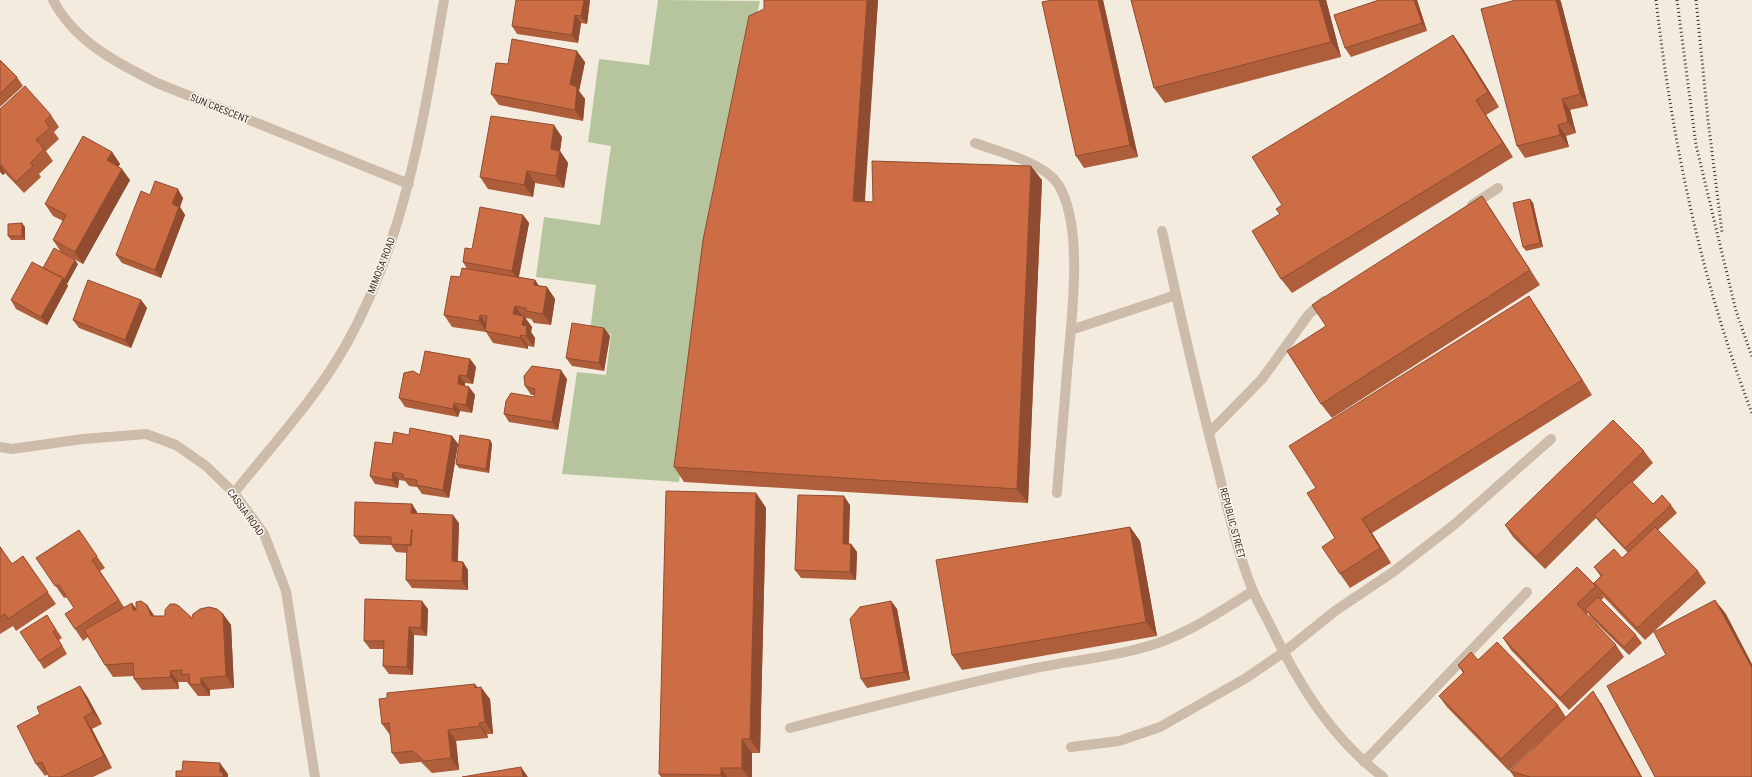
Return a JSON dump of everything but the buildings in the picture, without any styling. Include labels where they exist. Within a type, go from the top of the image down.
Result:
[{"type":"street","name":"SUN CRESCENT","points":[[53,0],[70,25],[86,40],[120,64],[157,83],[409,184]]},
{"type":"street","name":"MIMOSA ROAD","points":[[234,492],[322,382],[347,343],[366,304],[390,246],[409,184],[422,125],[444,0]]},
{"type":"street","points":[[975,142],[1033,165],[1047,173],[1057,184],[1064,198],[1070,216],[1073,245],[1071,330],[1057,493]]},
{"type":"street","points":[[1465,210],[1498,188]]},
{"type":"street","name":"REPUBLIC STREET","points":[[1162,231],[1209,433],[1240,551],[1253,591],[1284,652],[1316,707],[1334,732],[1364,762],[1383,777]]},
{"type":"street","points":[[1071,330],[1176,295]]},
{"type":"street","points":[[1209,433],[1262,379],[1309,314],[1332,296]]},
{"type":"street","name":"CASSIA ROAD","points":[[0,447],[12,449],[83,439],[146,434],[176,445],[206,466],[234,492],[264,534],[286,590],[315,777]]},
{"type":"street","points":[[1071,747],[1119,741],[1160,727],[1246,678],[1284,652],[1335,611],[1393,572],[1455,524],[1551,439]]},
{"type":"street","points":[[790,728],[971,682],[1058,663],[1133,650],[1159,642],[1184,631],[1253,591]]},
{"type":"street","points":[[1364,762],[1527,592]]},
{"type":"green space","points":[[658,0],[760,1],[706,242],[679,482],[562,474],[577,372],[606,375],[611,334],[590,331],[596,285],[536,277],[544,217],[600,225],[611,146],[588,142],[599,59],[649,65]]},
{"type":"railway","points":[[1656,0],[1671,105],[1691,210],[1703,261],[1718,312],[1752,413]]},
{"type":"railway","points":[[1677,0],[1696,145],[1736,311],[1752,357]]},
{"type":"railway","points":[[1696,0],[1708,120],[1722,232]]}]
